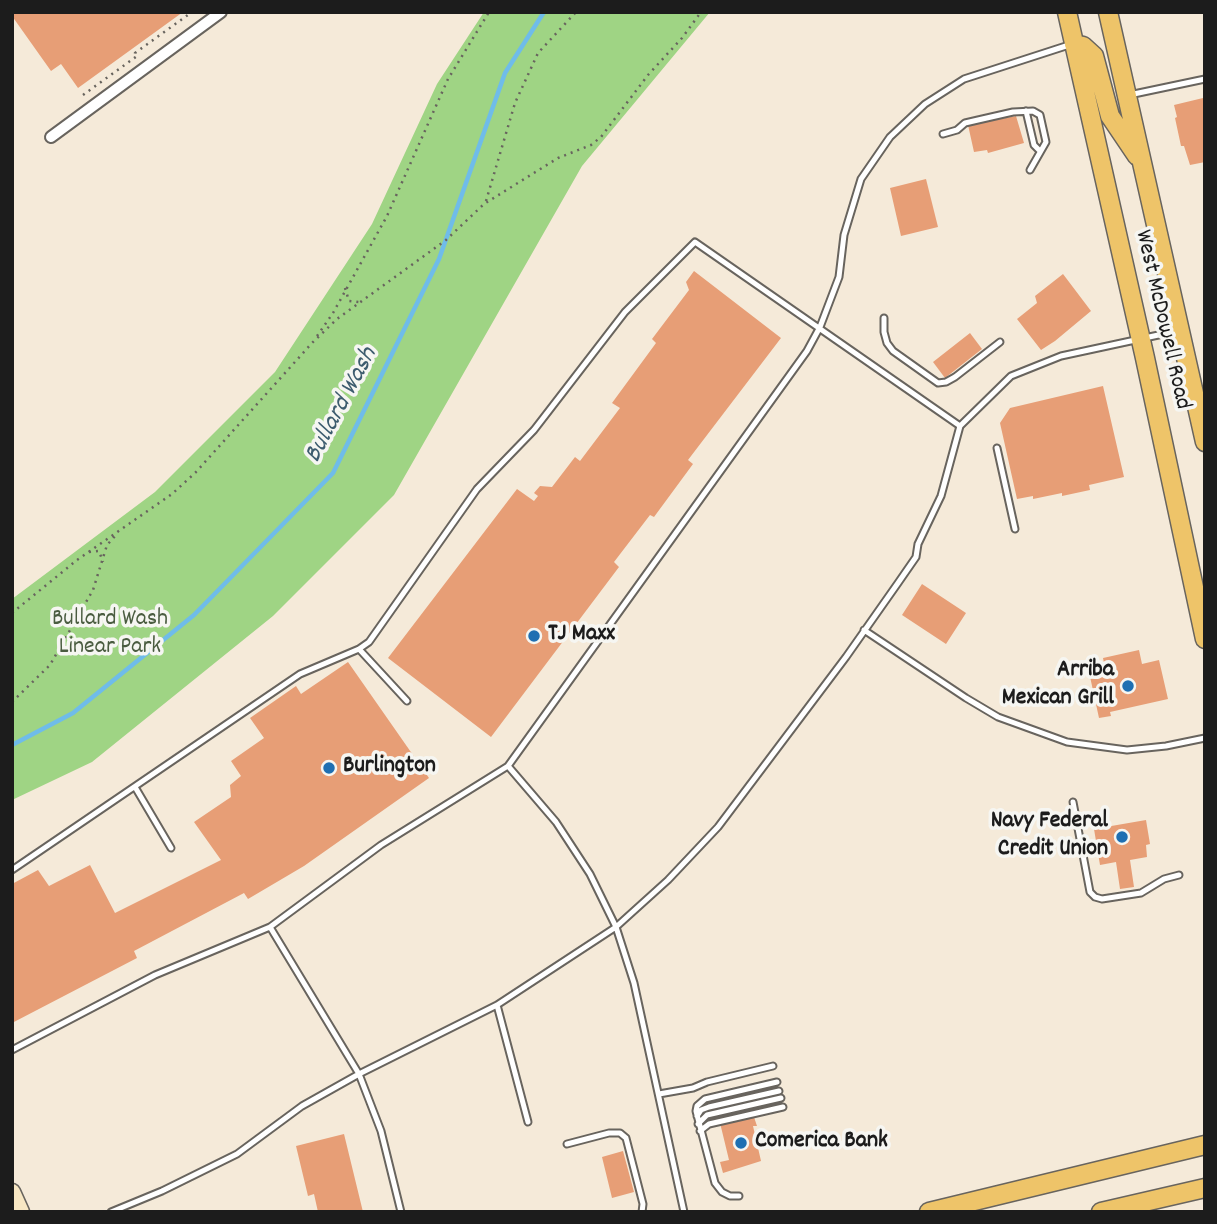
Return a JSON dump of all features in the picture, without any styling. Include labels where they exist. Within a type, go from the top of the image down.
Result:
[{"type":"main road","name":"West McDowell Road","points":[[1067,12],[1205,639]]},
{"type":"main road","name":"West McDowell Road","points":[[1108,12],[1205,442]]},
{"type":"main road","points":[[1074,44],[1083,46],[1094,56],[1110,116],[1143,164]]},
{"type":"main road","points":[[1196,594],[1205,610]]},
{"type":"main road","points":[[929,1212],[1205,1145]]},
{"type":"main road","points":[[1101,1212],[1205,1188]]},
{"type":"street","points":[[51,137],[221,12]]},
{"type":"street","points":[[12,1192],[20,1212]]},
{"type":"lane","points":[[12,1050],[155,975],[270,927],[381,845],[508,766],[807,351],[820,327],[839,278],[844,234],[861,179],[890,137],[925,104],[964,79],[1074,44]]},
{"type":"lane","points":[[1126,96],[1205,79]]},
{"type":"lane","points":[[1026,111],[1034,145],[1040,151]]},
{"type":"lane","points":[[943,134],[978,120],[1026,111],[1040,115],[1046,142],[1030,170]]},
{"type":"lane","points":[[12,870],[300,674],[359,649],[369,642],[477,489],[534,430],[625,312],[695,242],[960,426]]},
{"type":"lane","points":[[884,318],[884,332],[893,351],[938,383],[946,383],[1000,342]]},
{"type":"lane","points":[[111,1212],[162,1192],[238,1153],[302,1106],[359,1074],[497,1005],[615,927],[668,880],[718,828],[916,557],[918,544],[941,496],[960,426],[1011,376],[1061,356],[1180,331]]},
{"type":"lane","points":[[998,448],[1015,529]]},
{"type":"lane","points":[[864,630],[998,717],[1067,742],[1098,748],[1135,749],[1205,738]]},
{"type":"lane","points":[[359,649],[407,701]]},
{"type":"lane","points":[[508,766],[562,832],[590,874],[615,927],[634,983],[684,1212]]},
{"type":"lane","points":[[135,787],[171,849]]},
{"type":"lane","points":[[1073,802],[1090,891],[1095,897],[1102,899],[1141,893],[1164,879],[1180,875]]},
{"type":"lane","points":[[270,927],[359,1074],[381,1131],[401,1212]]},
{"type":"lane","points":[[497,1005],[528,1122]]},
{"type":"lane","points":[[659,1094],[693,1088],[773,1066]]},
{"type":"lane","points":[[739,1196],[722,1192],[715,1183],[698,1124],[697,1106],[705,1099],[777,1082]]},
{"type":"lane","points":[[697,1116],[701,1110],[709,1107],[779,1090]]},
{"type":"lane","points":[[698,1124],[707,1115],[781,1098]]},
{"type":"lane","points":[[700,1131],[709,1124],[783,1107]]},
{"type":"lane","points":[[567,1144],[609,1133],[620,1133],[626,1138],[643,1203],[642,1212]]},
{"type":"path","points":[[83,95],[192,12]]},
{"type":"path","points":[[312,343],[333,313],[387,216],[447,79],[489,12]]},
{"type":"path","points":[[484,204],[515,103],[538,53],[576,12]]},
{"type":"path","points":[[12,613],[88,552],[172,494],[196,472],[312,343],[337,319],[446,240],[484,204],[558,158],[591,145],[601,137],[701,12]]},
{"type":"path","points":[[489,188],[493,194],[503,193]]},
{"type":"path","points":[[345,288],[349,301],[362,302]]},
{"type":"path","points":[[12,702],[50,666],[87,601],[107,545],[118,532]]},
{"type":"path","points":[[88,552],[99,551],[103,562]]},
{"type":"green space","name":"Bullard Wash Linear Park","points":[[484,12],[710,12],[582,166],[394,495],[273,616],[92,762],[12,800],[12,599],[155,492],[275,372],[372,224],[437,84]]},
{"type":"building","points":[[12,12],[183,12],[78,88],[61,64],[51,71],[12,16]]},
{"type":"building","points":[[1203,98],[1205,162],[1190,165],[1184,146],[1181,146],[1174,105]]},
{"type":"building","points":[[1016,116],[1024,143],[988,153],[987,150],[974,152],[968,125]]},
{"type":"building","points":[[926,179],[938,227],[901,236],[890,188]]},
{"type":"building","points":[[694,271],[781,338],[688,460],[693,464],[654,517],[650,515],[614,562],[619,567],[491,737],[388,658],[517,489],[534,501],[538,496],[534,493],[540,486],[552,487],[575,457],[580,461],[620,408],[612,403],[656,343],[652,339],[689,290],[686,282]]},
{"type":"building","points":[[1063,274],[1091,311],[1041,350],[1017,319],[1037,303],[1035,296]]},
{"type":"building","points":[[970,333],[982,349],[945,378],[933,362]]},
{"type":"building","points":[[1103,386],[1124,477],[1089,485],[1090,490],[1062,496],[1062,493],[1033,499],[1033,496],[1017,499],[1000,423],[1010,408]]},
{"type":"building","points":[[922,584],[966,613],[946,644],[902,615]]},
{"type":"building","name":"Arriba Mexican Grill","points":[[1139,650],[1142,664],[1159,660],[1168,699],[1110,712],[1111,716],[1099,718],[1089,672],[1105,668],[1103,658]]},
{"type":"building","points":[[348,662],[429,778],[304,866],[248,899],[244,893],[134,951],[137,958],[12,1023],[12,884],[38,870],[49,886],[90,865],[115,913],[221,860],[194,822],[231,797],[230,785],[241,776],[231,761],[264,738],[250,718],[296,686],[301,694]]},
{"type":"building","name":"Navy Federal Credit Union","points":[[1146,820],[1150,844],[1146,845],[1147,857],[1130,860],[1134,887],[1120,889],[1116,862],[1100,865],[1094,829]]},
{"type":"building","name":"Comerica Bank","points":[[730,1094],[736,1122],[754,1117],[757,1126],[753,1126],[761,1161],[723,1173],[720,1162],[729,1160],[714,1098]]},
{"type":"building","points":[[344,1134],[363,1212],[318,1212],[314,1194],[308,1196],[296,1146]]},
{"type":"building","points":[[623,1151],[634,1192],[612,1198],[602,1157]]},
{"type":"waterway","name":"Bullard Wash","points":[[12,745],[73,713],[194,615],[333,473],[439,259],[505,73],[544,12]]},
{"type":"place","name":"TJ Maxx","points":[[534,636]]},
{"type":"place","name":"Arriba Mexican Grill","points":[[1128,686]]},
{"type":"place","name":"Burlington","points":[[329,768]]},
{"type":"place","name":"Navy Federal Credit Union","points":[[1122,837]]},
{"type":"place","name":"Comerica Bank","points":[[741,1143]]}]
